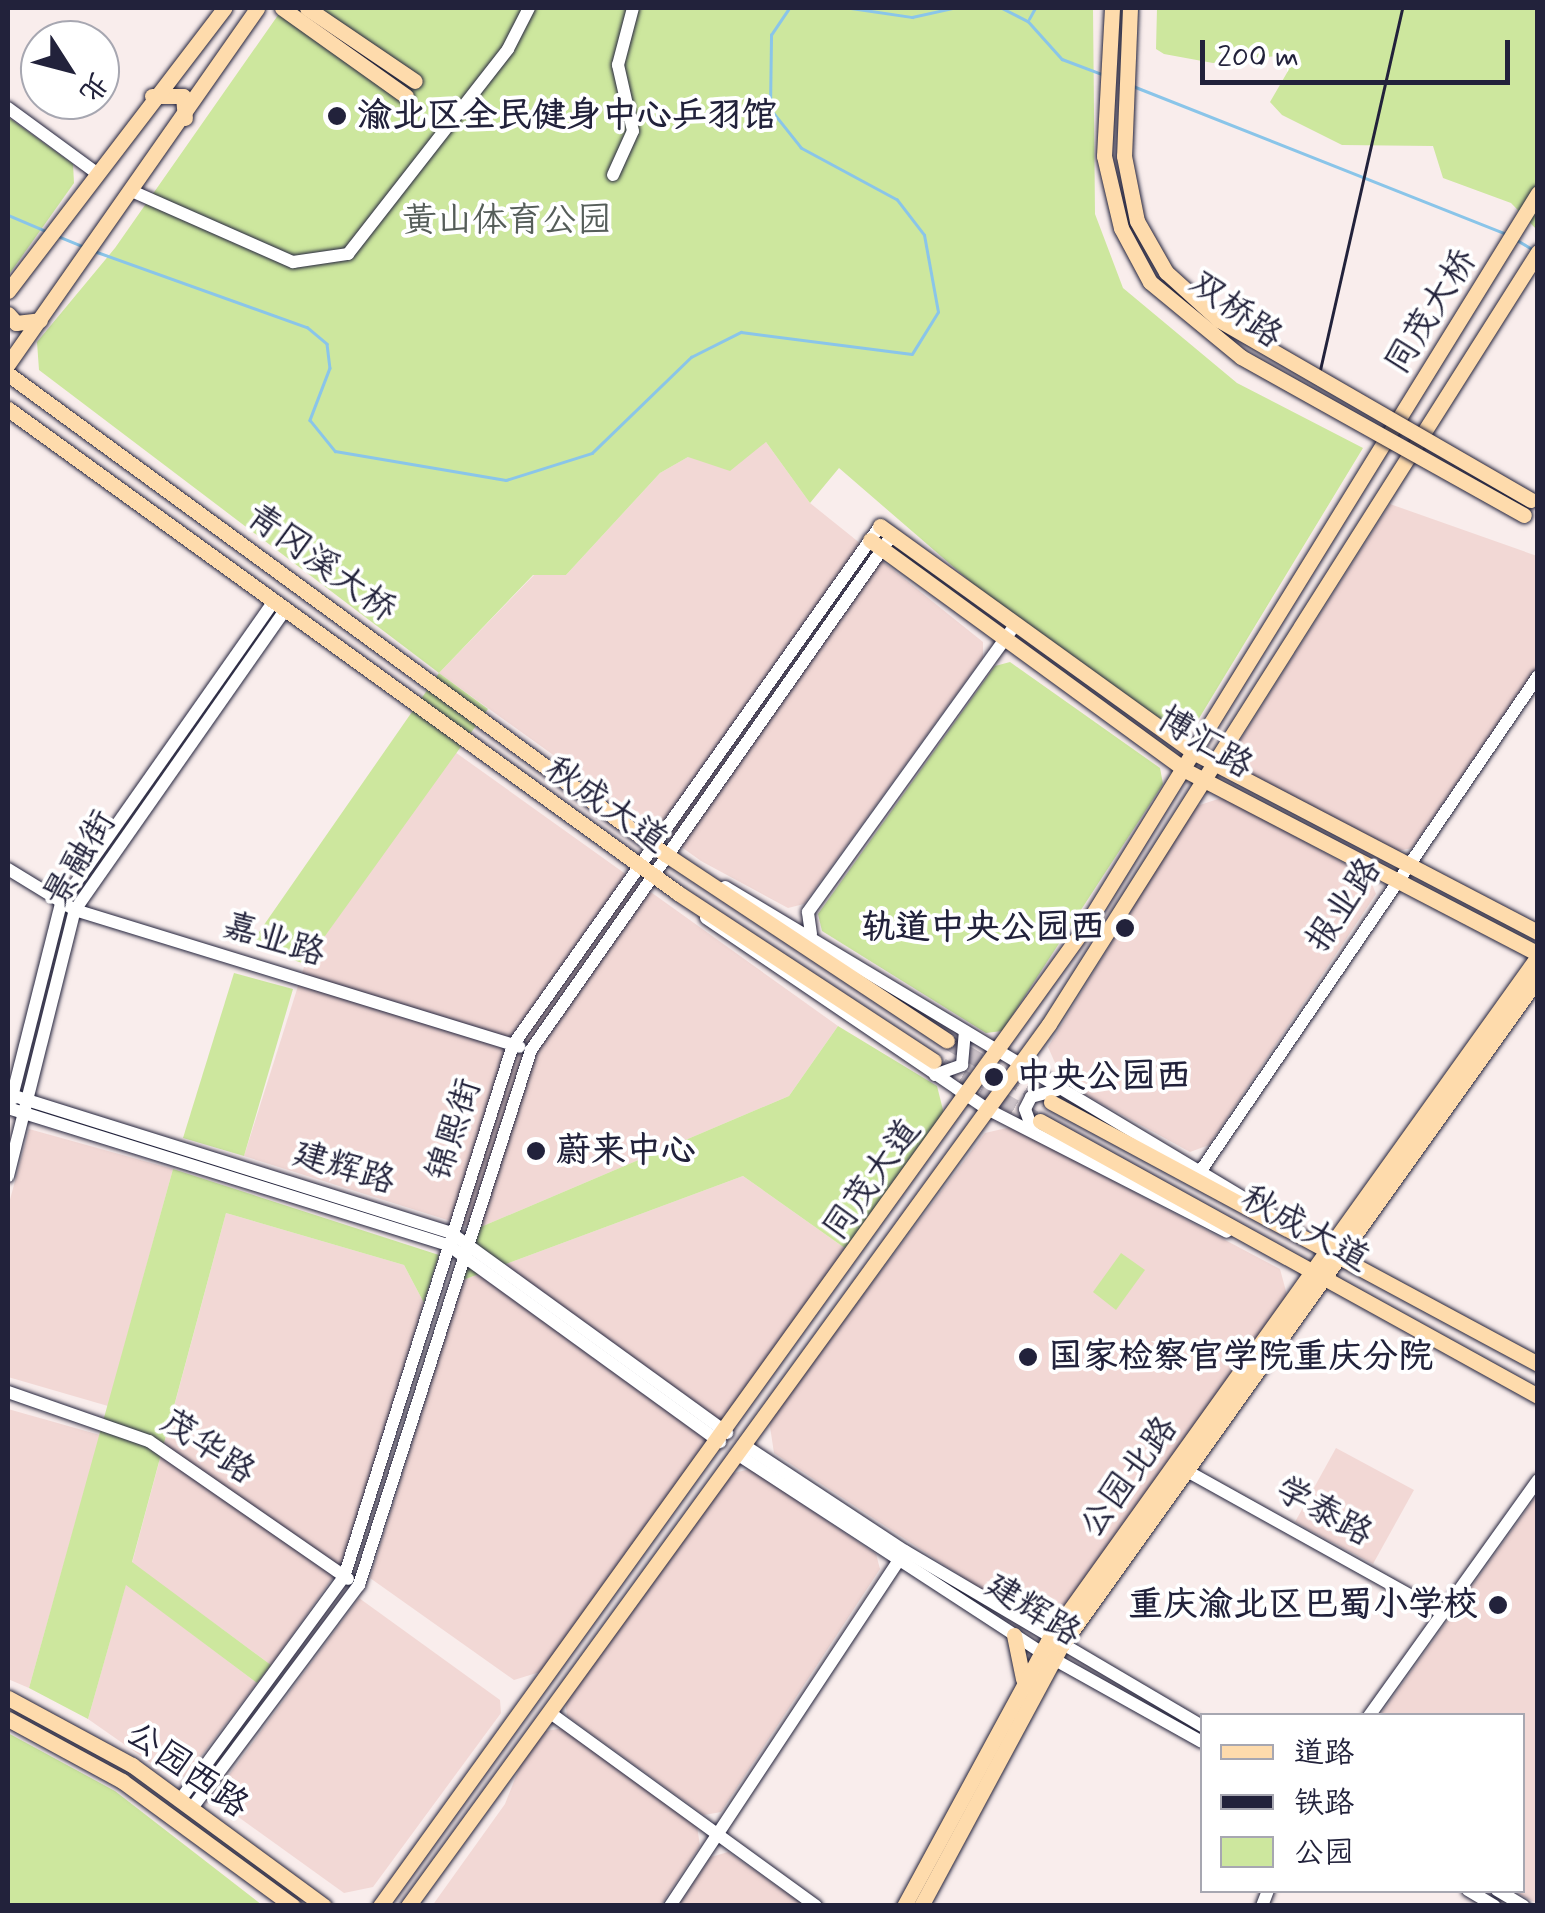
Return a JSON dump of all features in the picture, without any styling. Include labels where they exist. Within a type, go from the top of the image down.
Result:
[{"type":"main road","points":[[12,286],[150,97],[224,8]]},
{"type":"main road","points":[[8,364],[184,122],[257,8]]},
{"type":"main road","points":[[282,8],[406,96]]},
{"type":"main road","points":[[308,8],[415,81]]},
{"type":"main road","name":"双桥路","points":[[1112,8],[1104,156],[1121,228],[1150,282],[1241,357],[1532,510]]},
{"type":"main road","name":"双桥路","points":[[1130,8],[1124,156],[1137,221],[1166,272],[1251,340],[1532,510]]},
{"type":"main road","points":[[150,97],[183,96],[184,122]]},
{"type":"main road","name":"同茂大桥","points":[[1373,461],[1538,193]]},
{"type":"main road","name":"同茂大桥","points":[[1395,476],[1538,252]]},
{"type":"main road","points":[[8,314],[16,323],[40,320]]},
{"type":"main road","name":"青冈溪大桥","points":[[8,374],[509,740]]},
{"type":"main road","points":[[8,408],[279,606]]},
{"type":"main road","name":"同茂大道","points":[[380,1906],[724,1438],[1000,1052],[1195,753],[1373,461]]},
{"type":"main road","name":"同茂大道","points":[[409,1905],[990,1110],[1204,781],[1395,476]]},
{"type":"main road","name":"博汇路","points":[[886,531],[1012,628],[1195,753],[1538,932]]},
{"type":"main road","name":"博汇路","points":[[876,545],[1001,644],[1184,770],[1538,955]]},
{"type":"main road","name":"青冈溪大桥","points":[[279,606],[494,763]]},
{"type":"main road","name":"秋成大道","points":[[509,740],[692,873],[947,1040]]},
{"type":"main road","name":"秋成大道","points":[[494,763],[935,1068]]},
{"type":"main road","name":"公园北路","points":[[904,1906],[1023,1681],[1051,1649],[1320,1270],[1538,955]]},
{"type":"main road","name":"公园北路","points":[[1332,1253],[1538,978]]},
{"type":"main road","name":"秋成大道","points":[[1055,1096],[1538,1364]]},
{"type":"main road","name":"秋成大道","points":[[1037,1127],[1298,1258],[1538,1396]]},
{"type":"main road","points":[[1014,1635],[1023,1681]]},
{"type":"main road","name":"公园北路","points":[[921,1906],[1051,1649]]},
{"type":"main road","name":"公园西路","points":[[8,1698],[186,1804],[324,1904]]},
{"type":"main road","name":"公园西路","points":[[8,1719],[122,1781],[293,1906]]},
{"type":"main road","points":[[370,1906],[391,1890]]},
{"type":"street","points":[[134,192],[293,262],[348,254],[508,50],[529,8]]},
{"type":"street","points":[[613,174],[633,130],[618,65],[633,8]]},
{"type":"street","points":[[8,108],[94,172]]},
{"type":"street","name":"锦熙街","points":[[186,1804],[344,1577],[514,1045],[886,531]]},
{"type":"street","name":"景融街","points":[[9,1104],[61,904],[279,606]]},
{"type":"street","name":"景融街","points":[[8,1176],[76,910],[279,606]]},
{"type":"street","points":[[812,934],[808,912],[1012,628]]},
{"type":"street","name":"报业路","points":[[1202,1169],[1538,676]]},
{"type":"street","name":"嘉业路","points":[[8,869],[76,910],[531,1050]]},
{"type":"street","name":"锦熙街","points":[[186,1804],[358,1585],[463,1248],[531,1050],[645,869]]},
{"type":"street","points":[[692,873],[812,934],[1000,1052],[1055,1096],[1202,1169],[1294,1232]]},
{"type":"street","points":[[935,1068],[962,1065],[965,1030]]},
{"type":"street","points":[[935,1068],[990,1110],[1037,1127]]},
{"type":"street","points":[[1037,1127],[1025,1109],[1031,1097],[1055,1096]]},
{"type":"street","name":"建辉路","points":[[9,1104],[450,1239],[724,1438]]},
{"type":"street","name":"茂华路","points":[[8,1392],[148,1441],[358,1585]]},
{"type":"street","name":"建辉路","points":[[741,1449],[1014,1635],[1051,1649],[1200,1725]]},
{"type":"street","name":"学泰路","points":[[1180,1467],[1442,1613]]},
{"type":"street","points":[[1371,1713],[1538,1480]]},
{"type":"street","points":[[670,1906],[901,1556]]},
{"type":"street","name":"建辉路","points":[[901,1556],[1200,1741]]},
{"type":"street","points":[[549,1712],[816,1906]]},
{"type":"street","points":[[1473,1893],[1495,1906]]},
{"type":"street","points":[[1502,1893],[1524,1906]]},
{"type":"shaded area","points":[[766,442],[810,503],[983,642],[983,657],[804,904],[788,908],[701,861],[439,673],[534,575],[566,575],[660,473],[688,457]]},
{"type":"shaded area","points":[[1390,504],[1537,556],[1537,667],[1412,848],[1398,851],[1252,777],[1237,745]]},
{"type":"shaded area","points":[[455,752],[838,1026],[789,1096],[476,1229],[244,1156],[305,964]]},
{"type":"shaded area","points":[[1224,797],[1369,877],[1376,894],[1209,1145],[1190,1152],[1064,1083],[1048,1047],[1194,807]]},
{"type":"shaded area","name":"国家检察官学院重庆分院","points":[[1011,1127],[1280,1269],[1287,1295],[1055,1621],[1034,1624],[774,1453],[769,1420],[985,1133]]},
{"type":"shaded area","points":[[29,1129],[173,1169],[108,1406],[8,1377],[8,1207]]},
{"type":"shaded area","points":[[743,1176],[849,1251],[543,1671],[514,1680],[370,1578],[463,1280]]},
{"type":"shaded area","points":[[226,1213],[404,1265],[424,1303],[343,1563],[271,1665],[132,1563]]},
{"type":"shaded area","points":[[8,1409],[100,1435],[29,1688],[8,1679]]},
{"type":"shaded area","points":[[1336,1448],[1414,1490],[1373,1564],[1295,1522]]},
{"type":"shaded area","points":[[750,1469],[876,1554],[880,1569],[721,1812],[704,1815],[567,1716],[565,1700],[730,1474]]},
{"type":"shaded area","name":"重庆渝北区巴蜀小学校","points":[[1537,1495],[1538,1902],[1518,1893],[1525,1893],[1525,1713],[1381,1713]]},
{"type":"shaded area","points":[[126,1584],[257,1683],[185,1777],[171,1777],[88,1719]]},
{"type":"shaded area","points":[[359,1598],[500,1700],[501,1713],[373,1887],[344,1893],[212,1798]]},
{"type":"shaded area","points":[[563,1728],[697,1826],[700,1846],[661,1905],[432,1906],[505,1804],[522,1761],[546,1731]]},
{"type":"shaded area","points":[[728,1852],[804,1905],[679,1905],[711,1857]]},
{"type":"green space","name":"黄山体育公园","points":[[283,8],[1093,8],[1095,214],[1123,288],[1237,383],[1363,448],[1195,725],[1172,728],[1016,621],[839,468],[810,503],[766,442],[730,471],[688,457],[660,473],[566,575],[533,575],[439,673],[39,370],[37,342],[115,248]]},
{"type":"green space","points":[[1157,8],[1537,8],[1537,230],[1511,203],[1443,178],[1433,146],[1342,145],[1282,115],[1270,102],[1288,71],[1276,56],[1213,63],[1164,54],[1156,49]]},
{"type":"green space","points":[[8,117],[73,164],[74,183],[8,276]]},
{"type":"green space","points":[[1010,662],[1160,768],[1163,784],[1002,1031],[986,1033],[822,931],[818,914],[995,666]]},
{"type":"green space","points":[[439,673],[488,709],[305,964],[250,945]]},
{"type":"green space","points":[[234,973],[293,989],[244,1156],[183,1138]]},
{"type":"green space","points":[[838,1026],[937,1086],[944,1114],[849,1251],[743,1176],[463,1280],[476,1229],[789,1096]]},
{"type":"green space","points":[[173,1169],[439,1255],[424,1303],[404,1265],[226,1213],[132,1562],[271,1665],[257,1683],[126,1585],[88,1719],[29,1688]]},
{"type":"green space","points":[[1121,1253],[1145,1270],[1116,1310],[1093,1292]]},
{"type":"green space","points":[[8,1733],[115,1791],[262,1905],[8,1905]]},
{"type":"waterway","points":[[97,252],[307,327],[327,344],[330,368],[310,420],[335,451],[506,480],[592,453],[691,357],[741,332],[912,354],[938,312],[924,235],[897,200],[801,148],[770,109],[771,35],[789,8]]},
{"type":"waterway","points":[[851,8],[912,17],[953,8]]},
{"type":"waterway","points":[[1002,8],[1028,21],[1062,59],[1102,74]]},
{"type":"waterway","points":[[1029,19],[1035,8]]},
{"type":"waterway","points":[[1133,86],[1506,234]]},
{"type":"waterway","points":[[8,215],[48,232]]},
{"type":"waterway","points":[[60,237],[85,247]]},
{"type":"waterway","points":[[1517,240],[1532,249]]},
{"type":"tunnel","points":[[947,1041],[1047,1100]]},
{"type":"tunnel","points":[[942,1065],[1035,1118]]},
{"type":"railway","points":[[1320,370],[1402,8]]},
{"type":"place","name":"渝北区全民健身中心乒羽馆","points":[[337,116]]},
{"type":"place","name":"轨道中央公园西","points":[[1125,928]]},
{"type":"place","name":"中央公园西","points":[[994,1077]]},
{"type":"place","name":"蔚来中心","points":[[536,1151]]},
{"type":"place","name":"国家检察官学院重庆分院","points":[[1028,1357]]},
{"type":"place","name":"重庆渝北区巴蜀小学校","points":[[1498,1605]]}]
